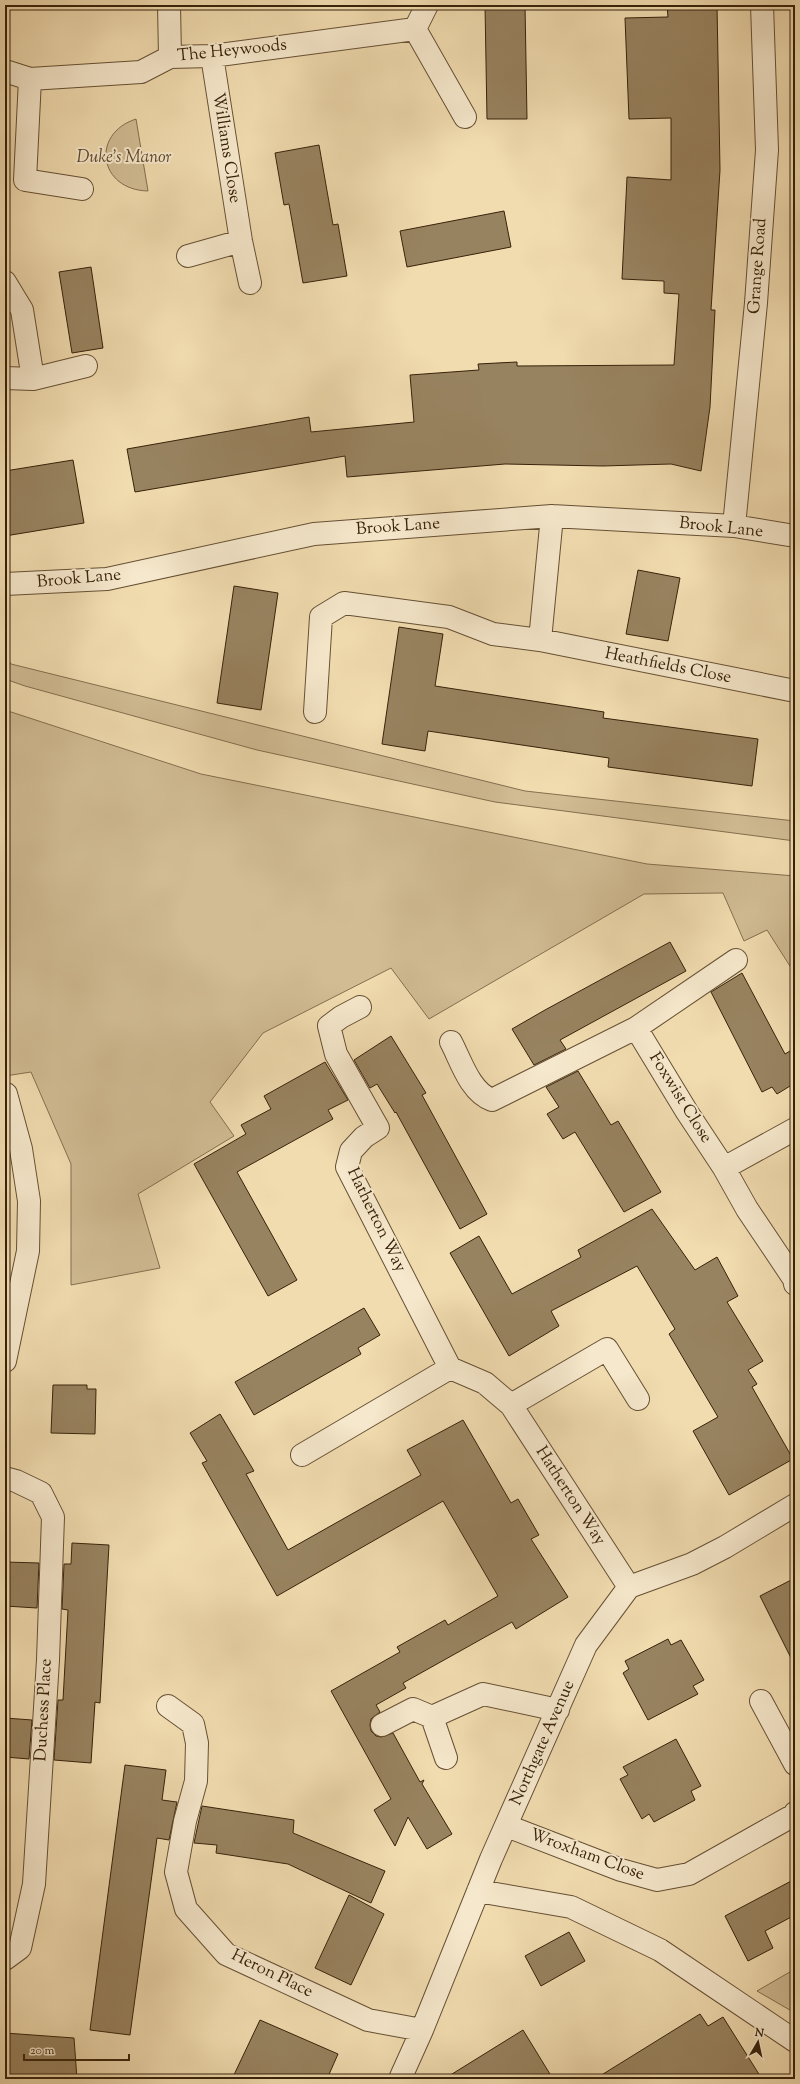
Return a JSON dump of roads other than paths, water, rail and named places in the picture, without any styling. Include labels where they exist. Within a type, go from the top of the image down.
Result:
[{"type":"street","points":[[169,5],[170,57]]},
{"type":"street","points":[[427,5],[415,29],[465,116]]},
{"type":"street","name":"Grange Road","points":[[734,526],[756,303],[767,150],[762,5]]},
{"type":"street","name":"The Heywoods","points":[[5,71],[30,79],[141,72],[170,57],[212,56],[415,29]]},
{"type":"street","name":"Williams Close","points":[[212,56],[241,241],[250,283]]},
{"type":"street","points":[[30,79],[25,180],[82,189]]},
{"type":"street","points":[[188,256],[241,241]]},
{"type":"street","points":[[5,282],[22,310],[33,379]]},
{"type":"street","points":[[5,378],[33,379],[86,366]]},
{"type":"street","points":[[540,640],[552,516]]},
{"type":"street","name":"Brook Lane","points":[[5,584],[107,579],[314,534],[552,516],[734,526],[795,536]]},
{"type":"street","name":"Heathfields Close","points":[[314,712],[321,617],[344,603],[449,617],[492,634],[540,640],[795,691]]},
{"type":"street","points":[[451,1042],[471,1081],[483,1096],[492,1100],[636,1028],[736,960]]},
{"type":"street","name":"Hatherton Way","points":[[360,1007],[341,1017],[329,1026],[336,1054],[378,1128],[364,1137],[351,1151],[347,1167],[450,1368],[485,1383],[511,1405],[629,1587]]},
{"type":"street","name":"Foxwist Close","points":[[636,1028],[687,1112],[724,1168],[747,1209],[794,1279],[795,1284]]},
{"type":"street","points":[[5,1361],[28,1251],[29,1201],[20,1149],[6,1094]]},
{"type":"street","points":[[724,1168],[795,1130]]},
{"type":"street","points":[[511,1405],[607,1349],[638,1399]]},
{"type":"street","points":[[302,1455],[450,1368]]},
{"type":"street","name":"Duchess Place","points":[[5,1478],[42,1493],[53,1517],[48,1660],[34,1884],[20,1948],[5,1959]]},
{"type":"street","points":[[629,1587],[692,1564],[725,1547],[795,1505]]},
{"type":"street","name":"Northgate Avenue","points":[[400,2079],[422,2030],[478,1891],[586,1644],[629,1587]]},
{"type":"street","points":[[382,1725],[413,1709],[432,1717],[483,1694],[558,1710]]},
{"type":"street","points":[[761,1701],[795,1764]]},
{"type":"street","name":"Heron Place","points":[[168,1706],[193,1724],[198,1743],[196,1781],[185,1821],[176,1872],[186,1909],[226,1954],[368,2020],[422,2030]]},
{"type":"street","points":[[432,1717],[446,1758]]},
{"type":"street","name":"Wroxham Close","points":[[507,1826],[621,1870],[657,1880],[689,1874],[794,1815],[795,1813]]},
{"type":"street","points":[[478,1891],[571,1907],[660,1950],[795,2040]]},
{"type":"park label","name":"Duke's Manor","points":[[124,158]]}]
